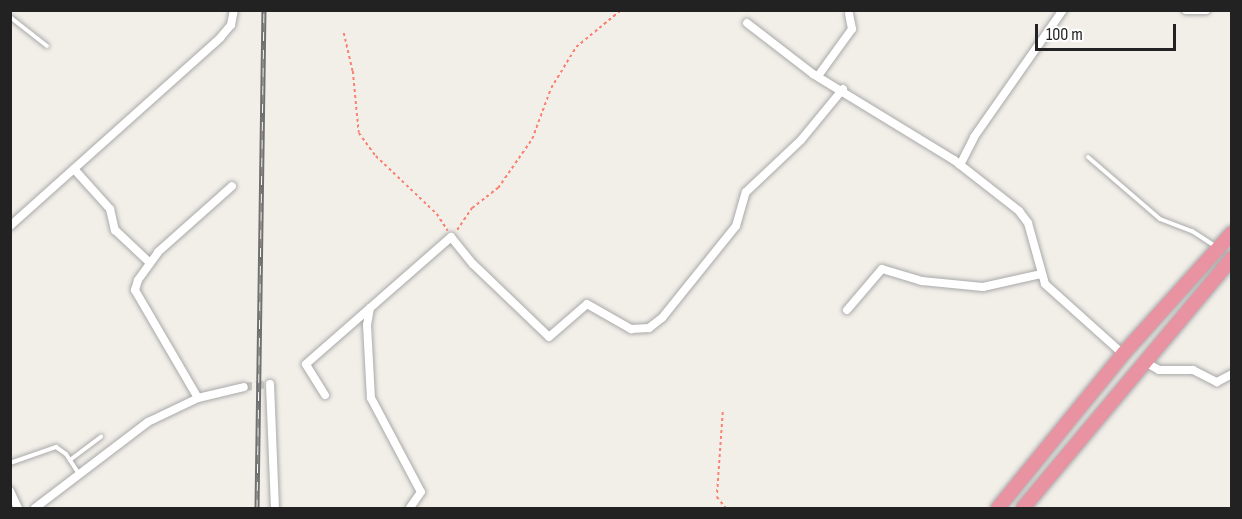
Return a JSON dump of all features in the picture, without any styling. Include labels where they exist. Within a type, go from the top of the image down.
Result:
[{"type":"highway","points":[[998,508],[1123,354],[1232,232]]},
{"type":"highway","points":[[1023,508],[1143,361],[1230,265]]},
{"type":"street","points":[[10,226],[228,30],[234,10]]},
{"type":"street","points":[[960,165],[974,137],[1063,10]]},
{"type":"street","points":[[1186,10],[1206,10]]},
{"type":"street","points":[[818,76],[852,29],[849,14]]},
{"type":"street","points":[[747,23],[818,76],[843,89],[960,165],[1026,218],[1041,274],[1050,290],[1123,354]]},
{"type":"street","points":[[325,395],[306,364],[452,237],[473,264],[549,337],[587,304],[631,329],[649,328],[662,318],[736,226],[746,192],[801,140],[843,89]]},
{"type":"street","points":[[74,169],[110,209],[115,230],[150,263]]},
{"type":"street","points":[[198,398],[135,295],[138,280],[150,263],[232,186]]},
{"type":"street","points":[[847,310],[882,268],[922,281],[983,287],[1041,274]]},
{"type":"street","points":[[370,308],[370,398],[421,492],[410,508]]},
{"type":"street","points":[[1143,361],[1159,370],[1193,370],[1217,382],[1232,374]]},
{"type":"street","points":[[270,384],[274,508]]},
{"type":"street","points":[[35,508],[148,422],[198,398],[244,387]]},
{"type":"street","points":[[10,491],[18,508]]},
{"type":"lane","points":[[10,17],[47,46]]},
{"type":"lane","points":[[1088,157],[1160,219],[1192,231],[1218,248]]},
{"type":"lane","points":[[70,460],[101,437]]},
{"type":"lane","points":[[10,463],[52,447],[62,450],[79,474]]},
{"type":"path","points":[[344,33],[353,72],[360,134],[376,156],[437,214],[452,237],[472,208],[498,188],[532,139],[552,88],[576,46],[621,10]]},
{"type":"path","points":[[723,412],[717,497],[726,508]]},
{"type":"tunnel","points":[[244,387],[270,384]]},
{"type":"railway","points":[[257,508],[264,10]]}]
